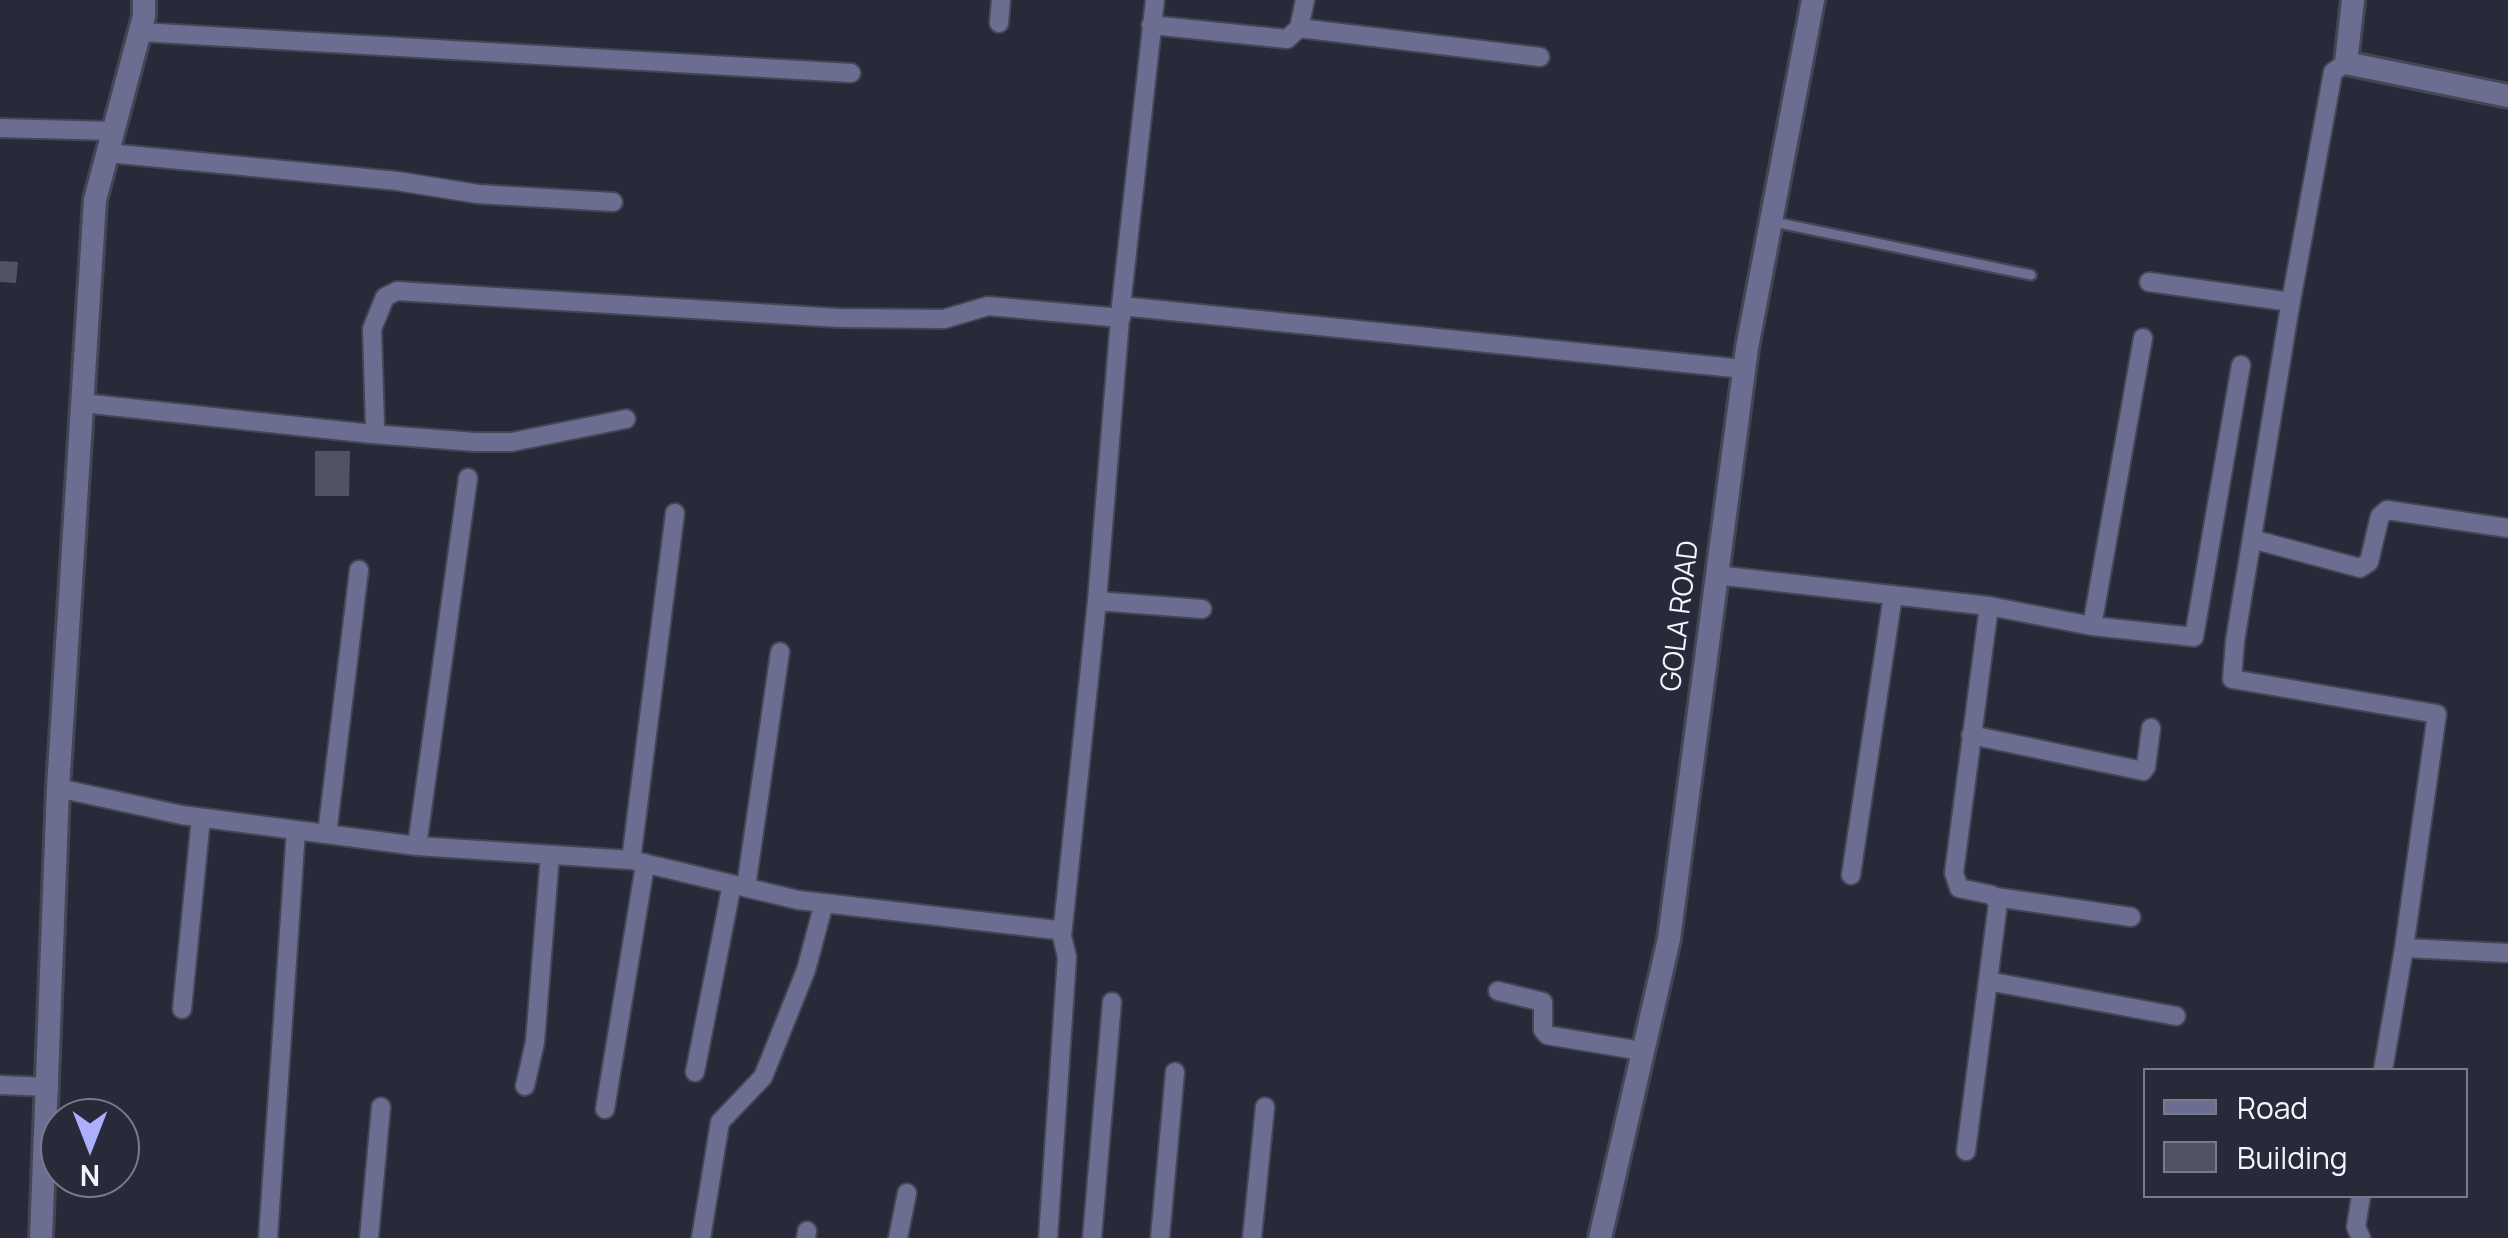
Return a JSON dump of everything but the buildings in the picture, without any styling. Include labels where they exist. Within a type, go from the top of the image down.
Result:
[{"type":"street","points":[[42,1238],[58,788],[95,200],[140,32],[144,0]]},
{"type":"street","points":[[999,23],[1001,0]]},
{"type":"street","points":[[1048,1238],[1067,957],[1062,936],[1155,0]]},
{"type":"street","points":[[1151,26],[1282,40],[1292,37],[1298,28],[1305,0]]},
{"type":"street","name":"GOLA ROAD","points":[[1600,1238],[1669,940],[1744,369],[1813,0]]},
{"type":"street","points":[[2346,64],[2353,0]]},
{"type":"street","points":[[1298,28],[1540,58]]},
{"type":"street","points":[[140,32],[851,73]]},
{"type":"street","points":[[2383,1068],[2437,714],[2232,679],[2235,641],[2333,72],[2346,64],[2508,96]]},
{"type":"street","points":[[0,128],[478,194],[613,202]]},
{"type":"street","points":[[2149,282],[2291,302]]},
{"type":"street","points":[[372,434],[372,329],[386,297],[394,292],[839,318],[944,319],[988,306],[1121,312],[1744,369]]},
{"type":"street","points":[[2092,626],[2143,338]]},
{"type":"street","points":[[1716,574],[1989,606],[2092,626],[2194,636],[2241,364]]},
{"type":"street","points":[[82,402],[372,434],[512,442],[626,419]]},
{"type":"street","points":[[417,846],[468,478]]},
{"type":"street","points":[[2252,539],[2360,568],[2369,562],[2380,516],[2386,510],[2508,528]]},
{"type":"street","points":[[605,1109],[638,862],[675,513]]},
{"type":"street","points":[[327,834],[359,570]]},
{"type":"street","points":[[1850,875],[1893,596]]},
{"type":"street","points":[[1098,601],[1202,609]]},
{"type":"street","points":[[1989,606],[1955,881],[1959,888],[1996,896],[2130,918]]},
{"type":"street","points":[[695,1072],[739,886],[780,652]]},
{"type":"street","points":[[1971,735],[2143,770],[2151,728]]},
{"type":"street","points":[[58,788],[201,818],[417,846],[638,862],[824,903],[1044,927],[1062,936]]},
{"type":"street","points":[[182,1009],[201,818]]},
{"type":"street","points":[[268,1238],[296,830]]},
{"type":"street","points":[[525,1086],[535,1042],[550,855]]},
{"type":"street","points":[[1966,1151],[1996,896]]},
{"type":"street","points":[[700,1238],[720,1122],[763,1077],[806,970],[824,903]]},
{"type":"street","points":[[2404,948],[2508,953]]},
{"type":"street","points":[[1988,980],[2176,1016]]},
{"type":"street","points":[[1498,990],[1542,1002],[1546,1035],[1642,1051]]},
{"type":"street","points":[[1092,1238],[1112,1002]]},
{"type":"street","points":[[1160,1238],[1175,1072]]},
{"type":"street","points":[[0,1085],[49,1087]]},
{"type":"street","points":[[369,1238],[381,1106]]},
{"type":"street","points":[[1252,1238],[1265,1107]]},
{"type":"street","points":[[898,1238],[908,1193]]},
{"type":"street","points":[[2360,1198],[2356,1228],[2362,1238]]},
{"type":"lane","points":[[1770,222],[2031,276]]}]
